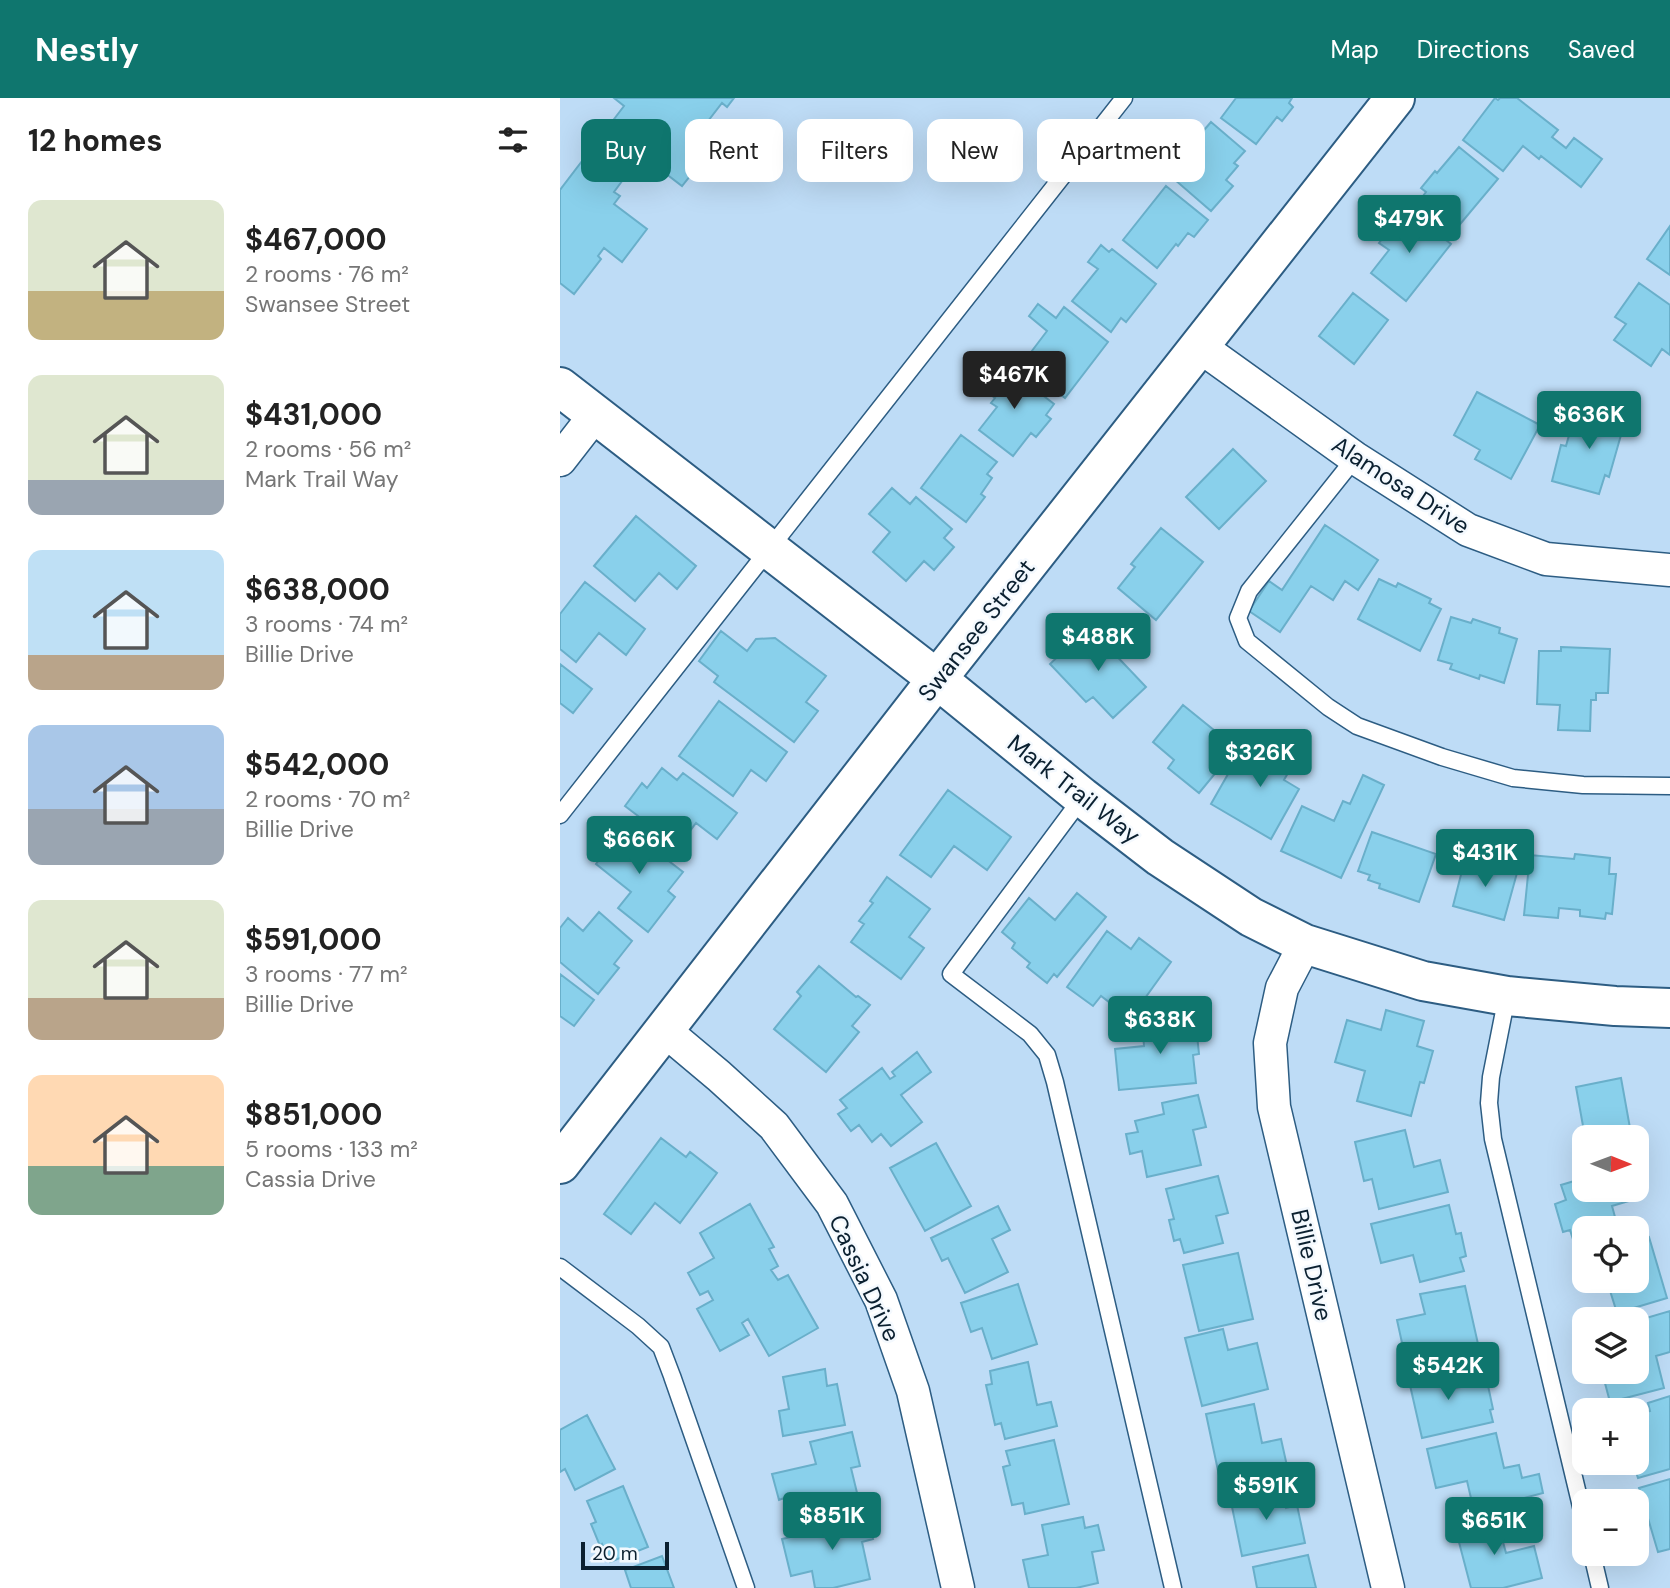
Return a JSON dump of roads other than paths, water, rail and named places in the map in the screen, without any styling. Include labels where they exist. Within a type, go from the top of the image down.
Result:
[{"type":"street","name":"Swansee Street","points":[[560,1164],[937,679],[1395,98]]},
{"type":"street","name":"Alamosa Drive","points":[[1199,346],[1355,458],[1468,530],[1546,559],[1670,570]]},
{"type":"street","name":"Mark Trail Way","points":[[560,387],[937,679],[1160,857],[1251,917],[1305,944],[1423,981],[1507,996],[1670,1008]]},
{"type":"street","points":[[560,460],[595,415]]},
{"type":"street","name":"Billie Drive","points":[[1305,944],[1282,988],[1270,1043],[1274,1107],[1388,1588]]},
{"type":"street","name":"Cassia Drive","points":[[663,1029],[774,1126],[832,1204],[881,1300],[913,1391],[958,1588]]},
{"type":"lane","points":[[560,815],[1124,98]]},
{"type":"lane","points":[[1355,458],[1249,591],[1238,618],[1247,641],[1328,707],[1357,726],[1442,757],[1513,778],[1583,785],[1670,786]]},
{"type":"lane","points":[[1082,797],[951,974],[1030,1034],[1047,1055],[1173,1588]]},
{"type":"lane","points":[[1507,996],[1490,1077],[1489,1103],[1493,1139],[1577,1489]]},
{"type":"lane","points":[[560,1267],[638,1326],[661,1347],[746,1588]]},
{"type":"lane","points":[[1595,1566],[1600,1588]]}]
